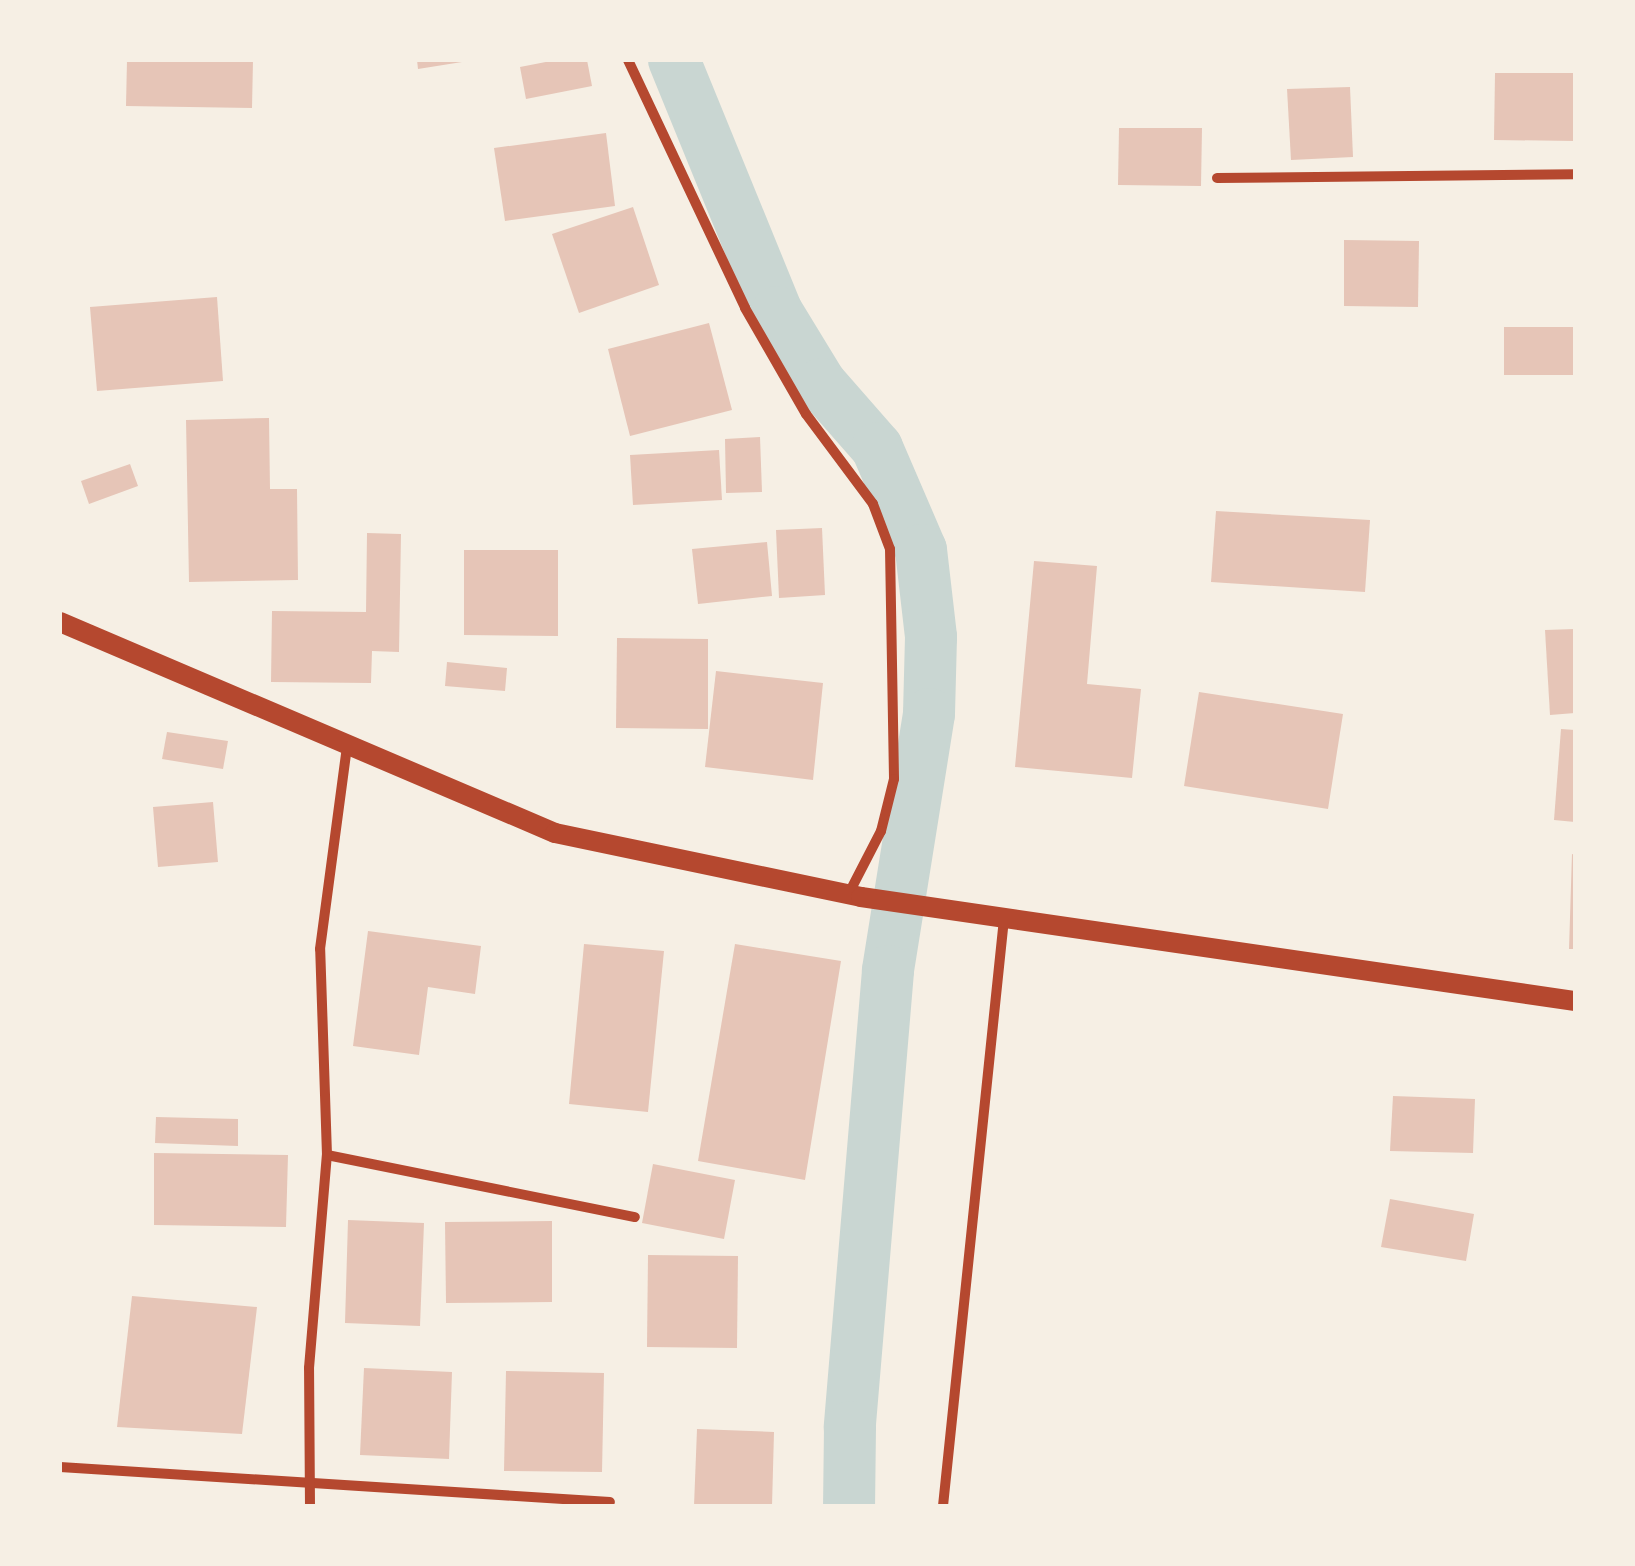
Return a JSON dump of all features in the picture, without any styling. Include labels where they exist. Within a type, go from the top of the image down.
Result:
[{"type":"main road","points":[[60,622],[555,833],[855,895],[1575,1001]]},
{"type":"street","points":[[628,60],[744,308],[806,414],[873,504],[890,549],[894,779],[881,831],[855,895]]},
{"type":"street","points":[[1217,178],[1575,174]]},
{"type":"street","points":[[310,1506],[308,1368],[327,1155],[320,949],[347,746]]},
{"type":"street","points":[[943,1506],[1004,918]]},
{"type":"street","points":[[327,1155],[635,1217]]},
{"type":"street","points":[[60,1467],[610,1502]]},
{"type":"building","points":[[127,60],[253,60],[252,108],[126,106]]},
{"type":"building","points":[[417,60],[462,60],[462,62],[418,69]]},
{"type":"building","points":[[556,60],[587,60],[592,86],[526,99],[520,67]]},
{"type":"building","points":[[1495,73],[1575,73],[1575,141],[1494,140]]},
{"type":"building","points":[[1350,87],[1353,157],[1291,160],[1287,89]]},
{"type":"building","points":[[1119,128],[1202,128],[1201,186],[1118,185]]},
{"type":"building","points":[[606,133],[615,206],[505,221],[494,148]]},
{"type":"building","points":[[633,207],[659,285],[579,313],[552,234]]},
{"type":"building","points":[[1344,240],[1419,241],[1418,307],[1344,306]]},
{"type":"building","points":[[217,297],[223,381],[97,391],[90,307]]},
{"type":"building","points":[[709,323],[732,410],[630,436],[608,349]]},
{"type":"building","points":[[1504,327],[1575,327],[1575,375],[1504,375]]},
{"type":"building","points":[[269,418],[270,489],[297,489],[298,580],[189,582],[186,420]]},
{"type":"building","points":[[760,437],[762,492],[726,493],[725,439]]},
{"type":"building","points":[[719,450],[722,500],[633,505],[630,455]]},
{"type":"building","points":[[130,464],[138,486],[89,504],[81,481]]},
{"type":"building","points":[[1216,511],[1370,520],[1365,592],[1211,582]]},
{"type":"building","points":[[822,528],[825,595],[779,598],[776,530]]},
{"type":"building","points":[[367,533],[401,534],[399,652],[372,651],[371,683],[271,682],[272,611],[366,612]]},
{"type":"building","points":[[767,542],[772,596],[698,604],[692,549]]},
{"type":"building","points":[[464,550],[558,550],[558,636],[464,635]]},
{"type":"building","points":[[1034,561],[1097,566],[1087,684],[1141,689],[1132,778],[1015,767]]},
{"type":"building","points":[[1575,629],[1575,713],[1550,715],[1545,630]]},
{"type":"building","points":[[617,638],[708,639],[708,729],[616,728]]},
{"type":"building","points":[[447,662],[507,668],[505,691],[445,686]]},
{"type":"building","points":[[716,671],[823,683],[813,780],[705,767]]},
{"type":"building","points":[[1199,692],[1343,714],[1328,809],[1184,786]]},
{"type":"building","points":[[1561,729],[1575,730],[1575,822],[1554,820]]},
{"type":"building","points":[[167,732],[228,741],[223,769],[162,759]]},
{"type":"building","points":[[213,802],[218,862],[158,867],[153,807]]},
{"type":"building","points":[[1572,854],[1575,949],[1569,949]]},
{"type":"building","points":[[368,931],[481,946],[475,994],[428,987],[419,1055],[353,1046]]},
{"type":"building","points":[[584,944],[664,951],[648,1112],[569,1104]]},
{"type":"building","points":[[735,944],[841,961],[805,1180],[698,1161]]},
{"type":"building","points":[[1393,1096],[1475,1099],[1473,1153],[1390,1151]]},
{"type":"building","points":[[156,1117],[238,1119],[238,1146],[155,1143]]},
{"type":"building","points":[[154,1153],[288,1155],[286,1227],[154,1225]]},
{"type":"building","points":[[653,1164],[735,1180],[724,1239],[642,1223]]},
{"type":"building","points":[[1390,1199],[1474,1214],[1466,1261],[1381,1247]]},
{"type":"building","points":[[348,1220],[424,1223],[420,1326],[345,1323]]},
{"type":"building","points":[[552,1221],[552,1302],[446,1303],[445,1222]]},
{"type":"building","points":[[648,1255],[738,1256],[737,1348],[647,1347]]},
{"type":"building","points":[[132,1296],[257,1307],[242,1434],[117,1427]]},
{"type":"building","points":[[364,1368],[452,1372],[449,1459],[360,1455]]},
{"type":"building","points":[[506,1371],[604,1373],[602,1472],[504,1471]]},
{"type":"building","points":[[697,1429],[774,1432],[772,1506],[694,1506]]},
{"type":"waterway","points":[[674,60],[777,312],[821,384],[877,448],[921,550],[931,637],[929,714],[888,971],[850,1427],[849,1506]]}]
